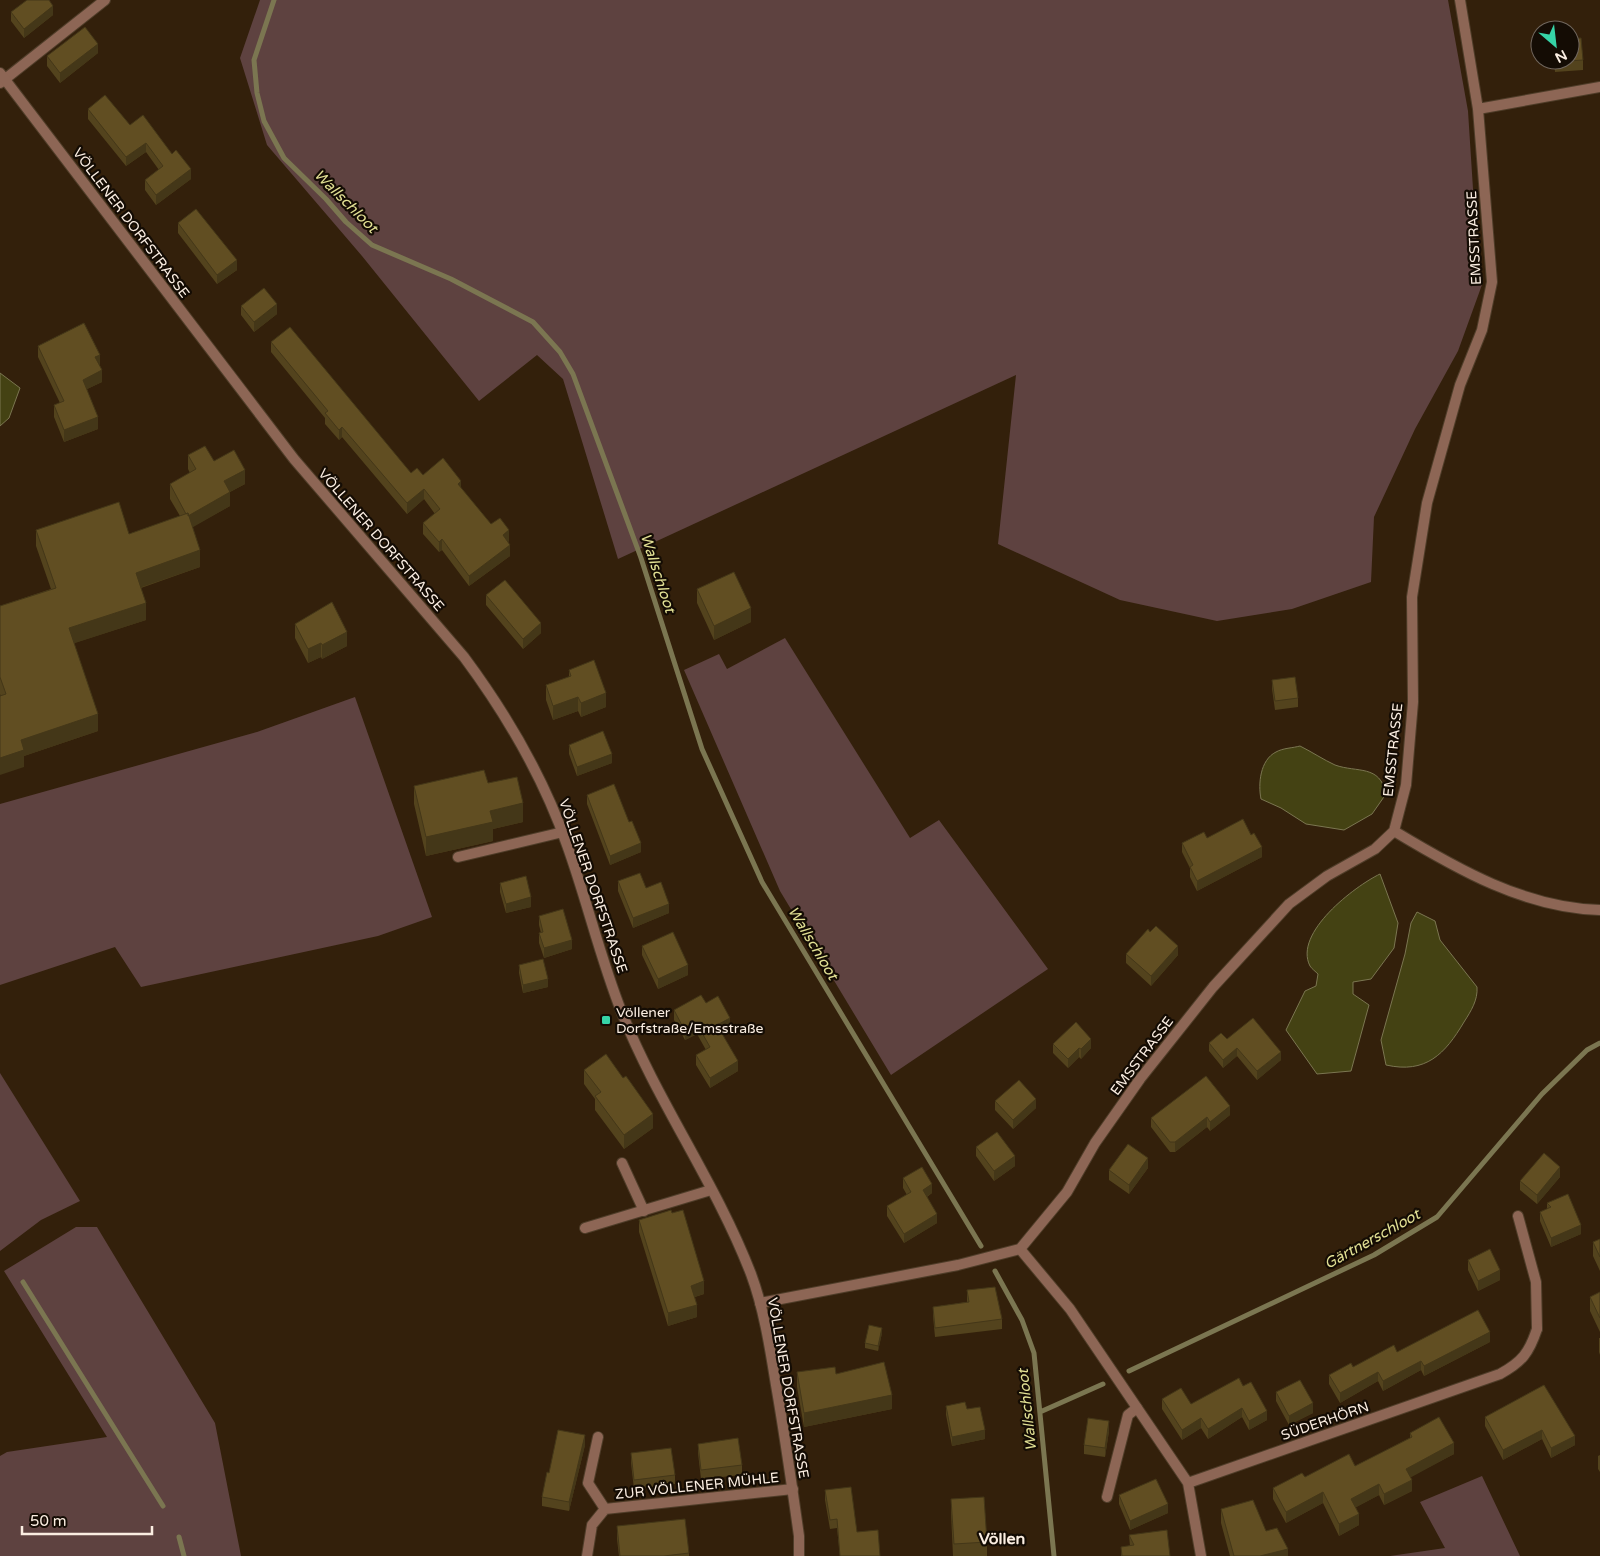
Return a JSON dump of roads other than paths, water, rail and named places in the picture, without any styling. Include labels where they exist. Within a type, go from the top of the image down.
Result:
[{"type":"street","points":[[2,78],[105,0]]},
{"type":"street","name":"EMSSTRASSE","points":[[1020,1249],[1068,1192],[1095,1143],[1140,1079],[1213,988],[1289,904],[1327,876],[1376,850],[1394,831],[1406,785],[1413,702],[1412,597],[1427,503],[1460,385],[1482,330],[1492,282],[1478,108],[1460,0]]},
{"type":"street","name":"VÖLLENER DORFSTRASSE","points":[[2,78],[294,459],[469,665],[524,747],[545,789],[562,832],[623,1014],[742,1254],[760,1302],[772,1359],[793,1489],[800,1536],[799,1556]]},
{"type":"street","points":[[1478,108],[1600,88]]},
{"type":"street","points":[[1394,831],[1450,864],[1504,889],[1554,905],[1600,910]]},
{"type":"street","points":[[458,857],[562,832]]},
{"type":"street","points":[[622,1163],[644,1211]]},
{"type":"street","points":[[585,1228],[711,1190]]},
{"type":"street","name":"SÜDERHÖRN","points":[[1188,1483],[1500,1374],[1519,1364],[1528,1351],[1537,1329],[1536,1282],[1518,1216]]},
{"type":"street","points":[[760,1302],[941,1269],[1020,1249],[1070,1309],[1188,1483],[1201,1556]]},
{"type":"street","points":[[1107,1497],[1128,1415],[1137,1408]]},
{"type":"street","name":"ZUR VÖLLENER MÜHLE","points":[[598,1437],[588,1483],[605,1509]]},
{"type":"street","name":"ZUR VÖLLENER MÜHLE","points":[[587,1556],[592,1525],[605,1509],[793,1489]]},
{"type":"waterway","name":"Wallschloot","points":[[274,0],[254,60],[257,93],[264,121],[284,158],[326,199],[346,222],[372,245],[451,279],[533,322],[560,352],[573,374],[641,558],[702,749],[762,882],[981,1246]]},
{"type":"waterway","name":"Gärtnerschloot","points":[[1129,1371],[1374,1255],[1437,1217],[1542,1094],[1587,1050],[1600,1043]]},
{"type":"waterway","name":"Gärtnerschloot","points":[[995,1271],[1022,1320],[1034,1353],[1054,1556]]},
{"type":"waterway","points":[[23,1282],[163,1506]]},
{"type":"waterway","name":"Gärtnerschloot","points":[[1040,1412],[1103,1384]]},
{"type":"waterway","points":[[179,1537],[184,1556]]},
{"type":"place","name":"Völlener Dorfstraße/Emsstraße","points":[[606,1020]]},
{"type":"district","name":"Völlen","points":[[1002,1539]]}]
